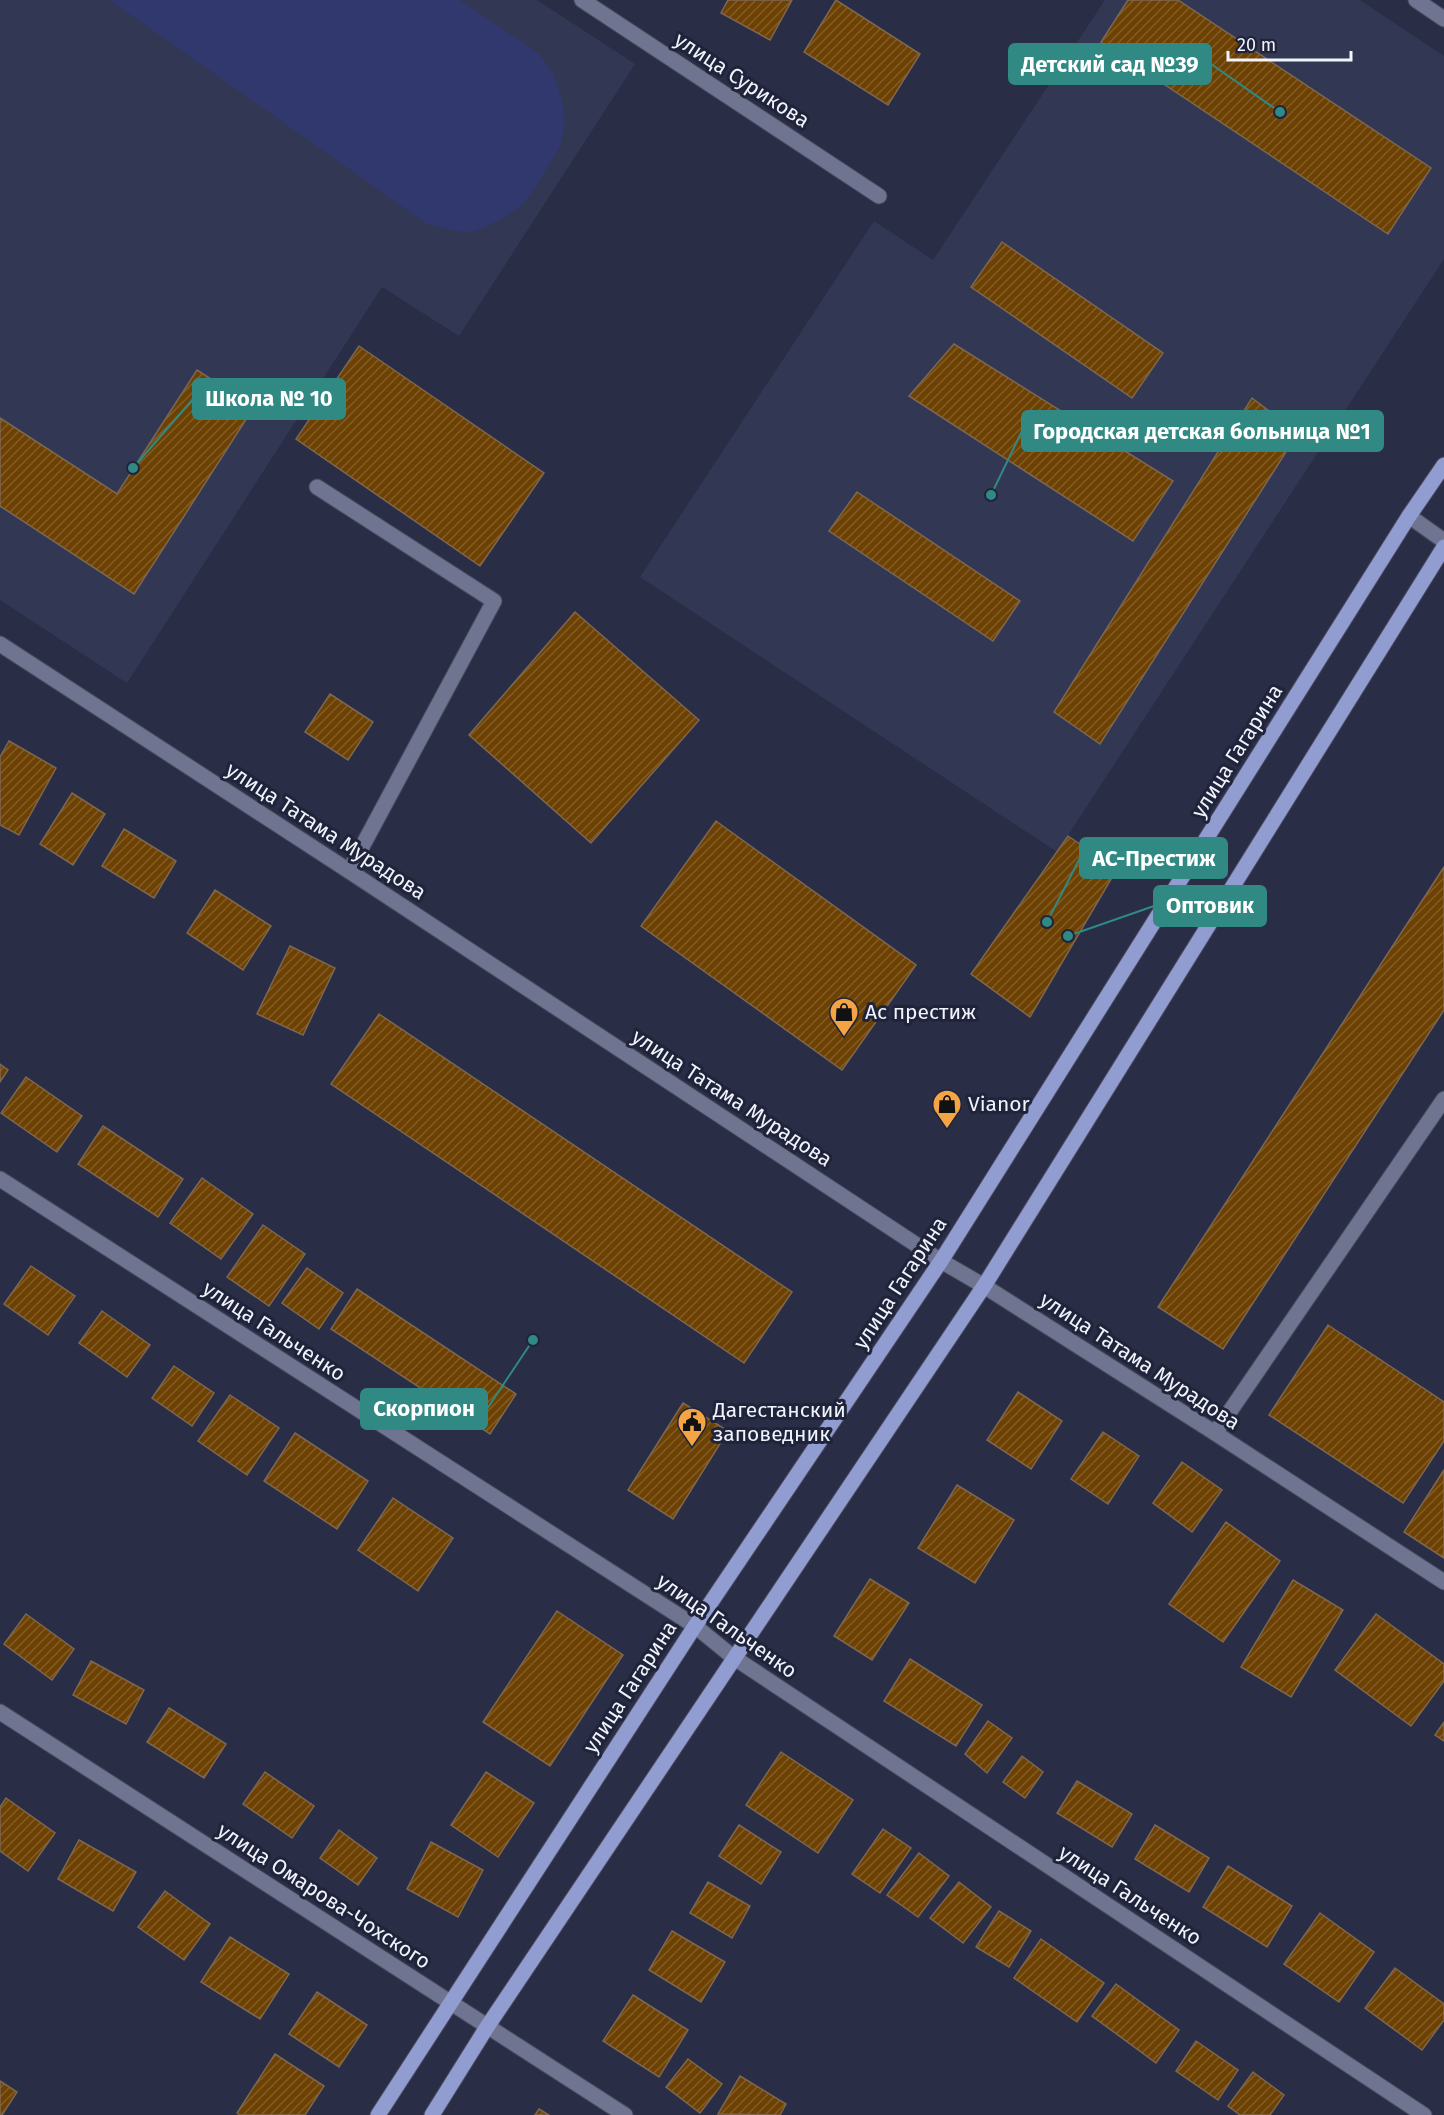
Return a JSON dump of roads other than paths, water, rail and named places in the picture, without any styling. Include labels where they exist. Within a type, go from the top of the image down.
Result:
[{"type":"main road","name":"улица Гагарина","points":[[378,2115],[695,1626],[941,1261],[1409,516],[1444,465]]},
{"type":"main road","points":[[432,2115],[487,2027],[984,1286],[1444,547]]},
{"type":"street","name":"улица Сурикова","points":[[582,0],[879,195]]},
{"type":"street","points":[[1416,0],[1444,19]]},
{"type":"street","points":[[317,487],[494,601],[349,871]]},
{"type":"street","points":[[1409,516],[1444,541]]},
{"type":"street","name":"улица Татама Мурадова","points":[[0,644],[941,1261],[1215,1433],[1444,1582]]},
{"type":"street","points":[[1215,1433],[1444,1099]]},
{"type":"street","name":"улица Гальченко","points":[[0,1179],[695,1626],[733,1658],[1424,2115]]},
{"type":"street","name":"улица Омарова-Чохского","points":[[0,1712],[625,2115]]},
{"type":"place","name":"Детский сад №39","points":[[1280,112]]},
{"type":"place","name":"Школа № 10","points":[[133,468]]},
{"type":"place","name":"Городская детская больница №1","points":[[991,495]]},
{"type":"place","name":"АС-Престиж","points":[[1047,922]]},
{"type":"place","name":"Оптовик","points":[[1068,936]]},
{"type":"place","name":"Ас престиж","points":[[844,1038]]},
{"type":"place","name":"Vianor","points":[[947,1130]]},
{"type":"place","name":"Скорпион","points":[[533,1340]]},
{"type":"place","name":"Дагестанский заповедник","points":[[692,1448]]}]
